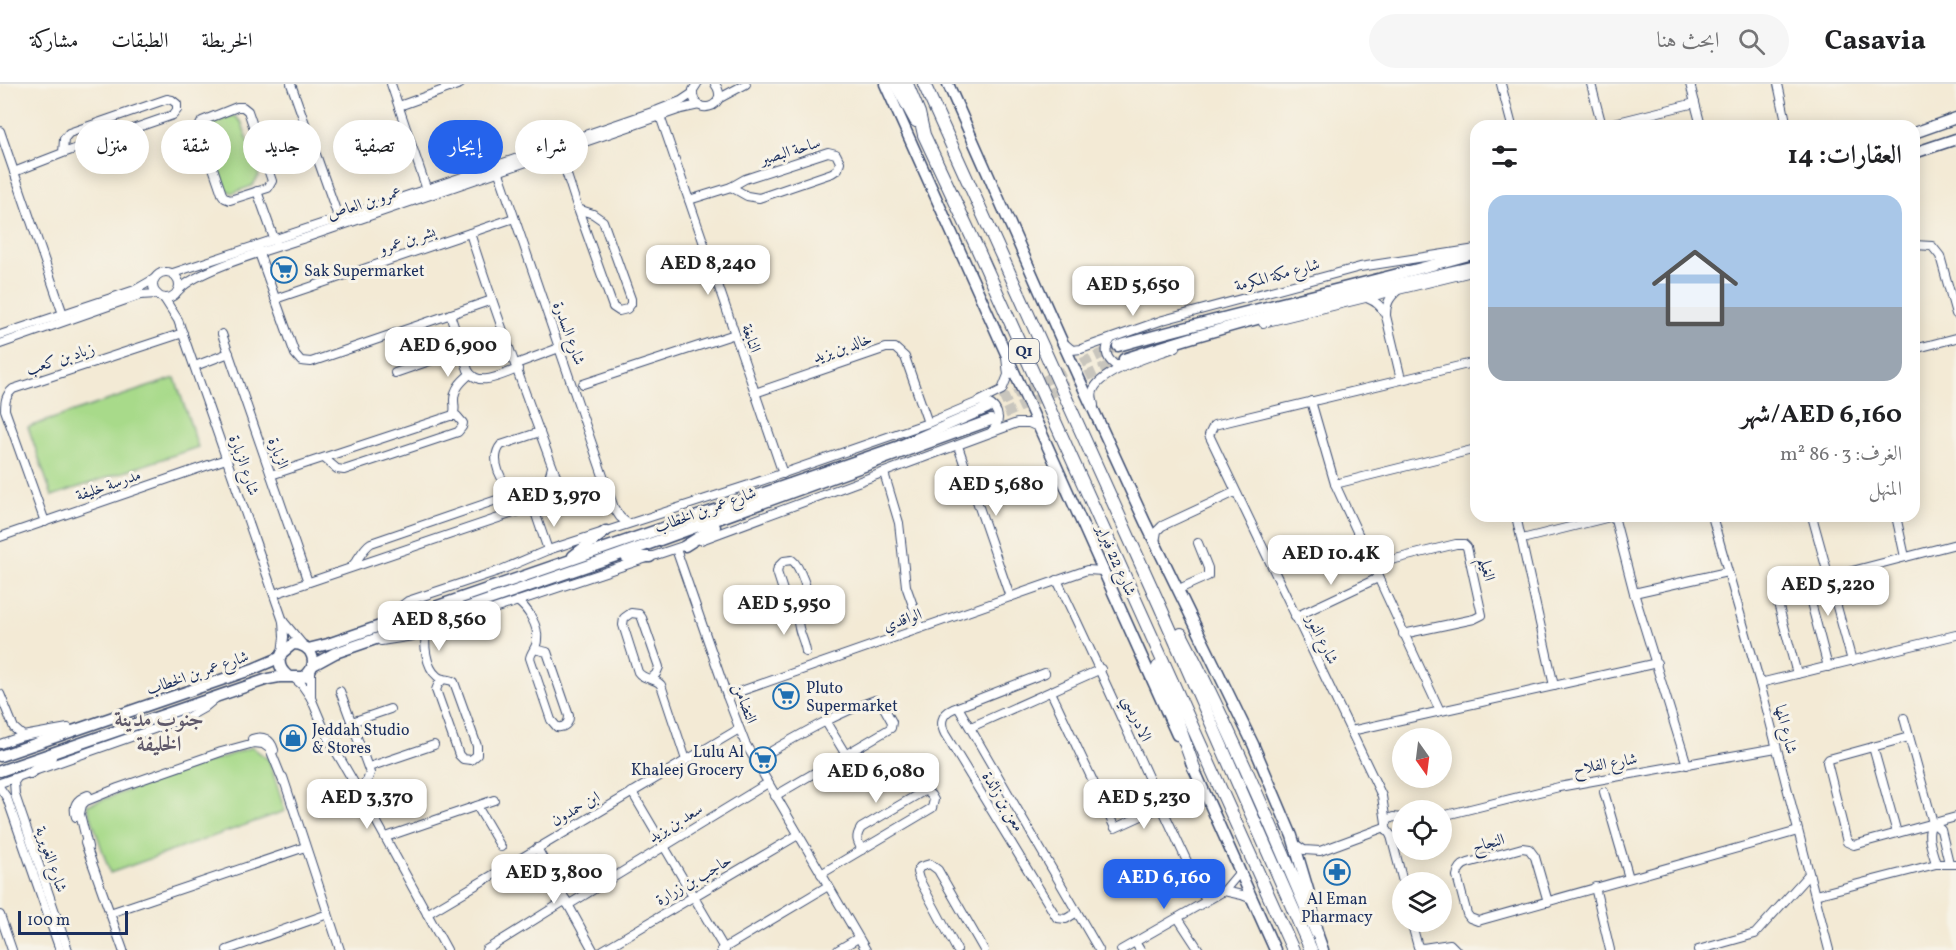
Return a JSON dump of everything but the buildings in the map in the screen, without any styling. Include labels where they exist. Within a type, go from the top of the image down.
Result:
[{"type":"highway","points":[[896,84],[924,135]]},
{"type":"highway","name":"شارع 22 فبراير","points":[[908,84],[919,113],[924,135],[1293,950]]},
{"type":"highway","name":"شارع 22 فبراير","points":[[924,84],[1159,604],[1311,950]]},
{"type":"highway","points":[[1159,604],[1176,626],[1222,714],[1264,806],[1317,933]]},
{"type":"highway","points":[[1144,620],[1153,653],[1194,768]]},
{"type":"main road","name":"شارع 22 فبراير","points":[[885,84],[1275,950]]},
{"type":"main road","points":[[948,84],[1145,522],[1253,744],[1295,844],[1323,950]]},
{"type":"main road","points":[[1920,131],[1956,118]]},
{"type":"main road","points":[[1920,151],[1955,140]]},
{"type":"main road","name":"شارع مكة المكرمة","points":[[1114,342],[1186,327],[1374,281],[1470,255]]},
{"type":"main road","points":[[1126,362],[1189,337],[1261,316],[1470,270]]},
{"type":"main road","name":"شارع عمر بن الخطاب","points":[[305,647],[321,647],[897,447],[982,405]]},
{"type":"main road","name":"شارع عمر بن الخطاب","points":[[312,668],[335,653],[359,644],[746,510],[991,420]]},
{"type":"main road","points":[[681,547],[746,510]]},
{"type":"main road","points":[[561,564],[610,529]]},
{"type":"main road","points":[[616,556],[650,557]]},
{"type":"main road","points":[[293,644],[305,647],[313,656],[312,668],[304,677],[291,677],[281,669],[280,655],[293,644]]},
{"type":"main road","name":"شارع عمر بن الخطاب","points":[[0,756],[267,664],[280,655]]},
{"type":"main road","name":"شارع عمر بن الخطاب","points":[[0,771],[268,679],[291,677]]},
{"type":"main road","points":[[30,773],[58,751]]},
{"type":"street","points":[[291,84],[340,221]]},
{"type":"street","points":[[391,84],[428,193]]},
{"type":"street","points":[[399,106],[460,84]]},
{"type":"street","points":[[1501,84],[1510,120]]},
{"type":"street","points":[[1590,84],[1600,120]]},
{"type":"street","points":[[1690,84],[1699,120]]},
{"type":"street","points":[[1778,84],[1786,120]]},
{"type":"street","points":[[718,99],[720,93],[716,85],[743,85]]},
{"type":"street","points":[[718,99],[743,85]]},
{"type":"street","points":[[695,87],[694,100],[699,105]]},
{"type":"street","name":"عمرو بن العاص","points":[[659,113],[681,101],[695,87]]},
{"type":"street","points":[[14,172],[173,115],[177,111],[177,104],[167,99],[69,133],[64,139],[63,153]]},
{"type":"street","name":"عمرو بن العاص","points":[[588,137],[659,113],[699,105],[710,107],[718,99]]},
{"type":"street","points":[[1626,120],[1695,103]]},
{"type":"street","points":[[237,107],[243,107],[248,111],[272,181],[268,188],[257,191],[230,200],[223,196],[199,129],[202,120],[237,107]]},
{"type":"street","name":"النابغة","points":[[659,113],[783,474]]},
{"type":"street","points":[[1920,127],[1938,124]]},
{"type":"street","points":[[0,131],[64,316]]},
{"type":"street","name":"ساحة البصير","points":[[689,200],[828,152],[836,154],[840,162],[838,169],[832,173],[759,198],[747,196],[731,187]]},
{"type":"street","name":"عمرو بن العاص","points":[[178,291],[188,281],[258,250],[480,174]]},
{"type":"street","name":"شارع السدرة","points":[[499,174],[616,513],[627,523]]},
{"type":"street","points":[[567,174],[578,209],[613,307],[617,310],[624,310],[630,306],[631,299],[604,224],[597,216],[578,209]]},
{"type":"street","points":[[257,191],[275,244]]},
{"type":"street","name":"بشر بن عمرو","points":[[275,299],[514,218]]},
{"type":"street","points":[[274,594],[549,501],[555,497],[558,489],[552,467],[470,233]]},
{"type":"street","points":[[1920,245],[1932,246],[1940,255],[1956,315]]},
{"type":"street","points":[[258,250],[295,354],[299,359],[308,362],[492,300]]},
{"type":"street","name":"عمرو بن العاص","points":[[173,273],[258,250]]},
{"type":"street","name":"شارع مكة المكرمة","points":[[1060,337],[1072,350],[1114,342],[1163,320],[1360,267],[1470,250]]},
{"type":"street","points":[[1114,342],[1106,350],[1107,356],[1115,364],[1470,271]]},
{"type":"street","points":[[0,335],[64,316],[140,295],[171,297],[178,291],[180,282],[173,273],[162,272],[135,290],[64,316],[0,344]]},
{"type":"street","points":[[154,279],[153,287],[160,296]]},
{"type":"street","points":[[1386,316],[1386,306],[1398,290]]},
{"type":"street","name":"شارع الزبارة","points":[[178,291],[178,320]]},
{"type":"street","name":"شارع الزبارة","points":[[160,296],[178,320],[183,333],[274,594],[283,621],[284,637],[280,655]]},
{"type":"street","points":[[1366,298],[1382,307],[1386,316],[1401,379]]},
{"type":"street","points":[[450,314],[470,374],[475,378],[482,380],[559,348]]},
{"type":"street","name":"زياد بن كعب","points":[[45,522],[5,410],[9,392],[183,333]]},
{"type":"street","name":"الزبارة","points":[[222,334],[308,582]]},
{"type":"street","points":[[583,384],[735,334]]},
{"type":"street","points":[[1920,347],[1956,338]]},
{"type":"street","name":"خالد بن يزيد","points":[[755,393],[886,348],[895,348],[905,357],[928,423]]},
{"type":"street","points":[[395,373],[462,350]]},
{"type":"street","points":[[195,366],[229,353]]},
{"type":"street","name":"شارع عمر بن الخطاب","points":[[382,625],[396,609],[408,601],[501,570],[548,550],[627,523],[783,474],[982,405],[1002,390],[1008,375],[1005,354]]},
{"type":"street","points":[[1098,417],[1092,396],[1093,390],[1103,378],[1126,362]]},
{"type":"street","points":[[1440,711],[1335,484],[1311,401],[1470,363]]},
{"type":"street","points":[[453,415],[456,409],[457,387],[470,374]]},
{"type":"street","points":[[324,458],[337,469],[344,470],[458,432],[462,427],[462,420],[455,395]]},
{"type":"street","name":"شارع النور","points":[[1311,401],[1214,425],[1209,435],[1382,796],[1392,807]]},
{"type":"street","points":[[982,405],[988,403],[995,409],[998,418],[996,427],[990,434]]},
{"type":"street","points":[[271,475],[453,415],[462,420]]},
{"type":"street","name":"شارع عمر بن الخطاب","points":[[359,644],[407,637],[517,602],[681,547],[1023,422],[1040,428]]},
{"type":"street","points":[[517,493],[506,487],[503,482],[495,460],[497,449],[501,445],[540,432]]},
{"type":"street","points":[[958,446],[1010,597]]},
{"type":"street","points":[[1335,484],[1470,450]]},
{"type":"street","name":"مدرسة خليفة","points":[[0,537],[226,459]]},
{"type":"street","points":[[349,568],[371,543],[543,484],[549,478],[552,467]]},
{"type":"street","points":[[884,473],[899,523],[906,586],[921,628]]},
{"type":"street","points":[[543,484],[548,492],[549,501]]},
{"type":"street","points":[[1155,542],[1157,531],[1162,526],[1235,492]]},
{"type":"street","points":[[537,504],[536,515],[548,550]]},
{"type":"street","points":[[527,508],[536,515]]},
{"type":"street","name":"شارع السدرة","points":[[610,529],[616,513]]},
{"type":"street","points":[[1145,522],[1153,526],[1162,526]]},
{"type":"street","points":[[1518,522],[1554,686]]},
{"type":"street","points":[[1522,539],[1590,522]]},
{"type":"street","points":[[1616,522],[1634,593],[1687,765]]},
{"type":"street","name":"شارع المها","points":[[1714,522],[1760,683],[1829,950]]},
{"type":"street","points":[[1814,522],[1852,661]]},
{"type":"street","points":[[1897,522],[1905,557]]},
{"type":"street","points":[[1179,589],[1208,576],[1208,568],[1198,543]]},
{"type":"street","name":"الغيلم","points":[[1371,565],[1456,544],[1464,544],[1467,547],[1482,615],[1474,619],[1403,634]]},
{"type":"street","points":[[1829,577],[1956,544]]},
{"type":"street","name":"التضامن","points":[[681,547],[739,729],[754,761],[866,950]]},
{"type":"street","points":[[362,553],[369,562]]},
{"type":"street","points":[[1087,570],[1096,553]]},
{"type":"street","points":[[806,652],[801,644],[777,569],[781,562],[787,560],[796,563],[809,602],[798,620],[811,666]]},
{"type":"street","name":"الواقدي","points":[[727,696],[1087,570],[1103,571]]},
{"type":"street","points":[[1634,593],[1727,572]]},
{"type":"street","points":[[1295,617],[1378,578]]},
{"type":"street","name":"الادريسي","points":[[1057,580],[1101,669],[1161,807],[1206,901]]},
{"type":"street","points":[[1807,587],[1828,666]]},
{"type":"street","points":[[517,602],[531,615],[538,638],[530,654],[530,661],[551,720],[557,727],[563,726],[569,717],[533,611],[532,604],[536,595]]},
{"type":"street","points":[[1776,596],[1797,674]]},
{"type":"street","points":[[788,606],[804,610]]},
{"type":"street","points":[[636,613],[642,618],[688,759],[661,685],[656,680],[644,678],[638,672],[623,625],[624,618],[628,614],[636,613]]},
{"type":"street","name":"شارع الزبارة","points":[[283,621],[305,647]]},
{"type":"street","points":[[407,637],[421,649],[459,755],[465,760],[473,759],[478,753],[478,748],[456,685],[450,679],[443,679],[434,674],[425,652],[425,639],[428,631]]},
{"type":"street","points":[[1760,683],[1956,635]]},
{"type":"street","points":[[534,649],[547,652]]},
{"type":"street","points":[[1351,731],[1657,663]]},
{"type":"street","points":[[650,679],[659,667]]},
{"type":"street","points":[[311,698],[312,668]]},
{"type":"street","points":[[971,728],[1101,669]]},
{"type":"street","points":[[958,707],[1046,673]]},
{"type":"street","points":[[291,677],[311,698],[327,736],[386,837],[447,950]]},
{"type":"street","points":[[436,690],[443,679]]},
{"type":"street","points":[[340,691],[369,767],[369,777],[358,789]]},
{"type":"street","points":[[1051,692],[1115,828],[1161,807]]},
{"type":"street","points":[[0,694],[14,728],[23,736]]},
{"type":"street","name":"شارع عمر بن الخطاب","points":[[0,783],[188,717],[218,697]]},
{"type":"street","points":[[754,761],[825,722],[872,701],[882,704],[892,722],[891,728],[775,796]]},
{"type":"street","points":[[3,743],[10,734],[4,706]]},
{"type":"street","name":"معن بن زائدة","points":[[1077,912],[1066,919],[1057,918],[945,734],[941,725],[945,713],[958,707],[971,728],[1099,950]]},
{"type":"street","points":[[352,722],[390,709]]},
{"type":"street","points":[[1815,896],[1936,864],[1953,864],[1940,828],[1933,823],[1904,718]]},
{"type":"street","points":[[825,722],[846,755]]},
{"type":"street","name":"شارع عمر بن الخطاب","points":[[3,743],[23,736],[90,725]]},
{"type":"street","name":"ابن حمدون","points":[[426,914],[739,729]]},
{"type":"street","points":[[1909,737],[1829,759],[1827,762],[1846,839],[1854,845],[1956,817]]},
{"type":"street","points":[[123,950],[88,847],[80,814],[82,806],[88,800],[118,788],[221,752],[254,743],[263,744],[270,750],[278,774],[283,781],[340,950]]},
{"type":"street","points":[[369,767],[434,745]]},
{"type":"street","points":[[1873,747],[1897,833]]},
{"type":"street","name":"شارع الفلاح","points":[[1452,814],[1559,787],[1776,748]]},
{"type":"street","name":"شارع الغويرية","points":[[17,778],[14,782],[15,795],[68,950]]},
{"type":"street","name":"سعد بن يزيد","points":[[486,950],[768,783]]},
{"type":"street","name":"شارع الغويرية","points":[[0,788],[7,798],[60,950]]},
{"type":"street","points":[[821,874],[862,850],[932,808],[934,800],[931,795],[926,791],[922,792],[861,828],[857,834],[857,841],[862,850]]},
{"type":"street","points":[[632,792],[724,949],[828,886]]},
{"type":"street","points":[[1604,792],[1629,878]]},
{"type":"street","name":"شارع النور","points":[[1382,796],[1386,825]]},
{"type":"street","points":[[386,837],[494,800]]},
{"type":"street","points":[[477,806],[501,847]]},
{"type":"street","points":[[1295,844],[1309,852],[1320,851],[1386,825],[1392,818]]},
{"type":"street","points":[[1933,823],[1928,830],[1936,864]]},
{"type":"street","points":[[1386,825],[1401,872]]},
{"type":"street","name":"النجاح","points":[[1548,902],[1535,857],[1529,849],[1522,848],[1468,862],[1458,871],[1457,876],[1467,914],[1474,920],[1483,920],[1548,902],[1595,887],[1798,831]]},
{"type":"street","name":"حاجب بن زرارة","points":[[603,950],[798,835]]},
{"type":"street","points":[[110,914],[305,846]]},
{"type":"street","points":[[537,848],[593,950]]},
{"type":"street","points":[[1400,860],[1400,864]]},
{"type":"street","points":[[957,950],[919,879],[917,872],[924,865],[930,864],[938,870],[984,950]]},
{"type":"street","points":[[1121,950],[1138,946],[1178,918],[1224,891],[1240,872]]},
{"type":"street","points":[[1698,950],[1755,934],[1809,874]]},
{"type":"street","points":[[1595,887],[1610,950]]},
{"type":"street","points":[[1224,891],[1252,899]]},
{"type":"street","points":[[227,950],[328,914]]},
{"type":"street","points":[[0,915],[11,950]]},
{"type":"street","points":[[1178,918],[1199,950]]},
{"type":"street","points":[[1414,932],[1418,947],[1450,944],[1456,950]]},
{"type":"street","points":[[838,950],[858,938]]},
{"type":"green space","points":[[235,116],[242,123],[243,174],[258,174],[259,176],[252,186],[233,193],[226,190],[220,174],[231,174],[231,120],[220,120]]},
{"type":"green space","points":[[175,378],[198,447],[52,496],[28,427]]},
{"type":"green space","points":[[252,747],[269,760],[285,811],[110,873],[87,805]]},
{"type":"tunnel","points":[[987,408],[1118,346]]},
{"type":"tunnel","points":[[991,420],[1122,360]]},
{"type":"place","name":"Sak Supermarket","points":[[284,270]]},
{"type":"place","name":"Pluto Supermarket","points":[[786,696]]},
{"type":"place","name":"Jeddah Studio & Stores","points":[[293,738]]},
{"type":"place","name":"Lulu Al Khaleej Grocery","points":[[763,760]]},
{"type":"place","name":"Al Eman Pharmacy","points":[[1337,872]]},
{"type":"district","name":"جنوب مدينة الخليفة","points":[[159,730]]}]
